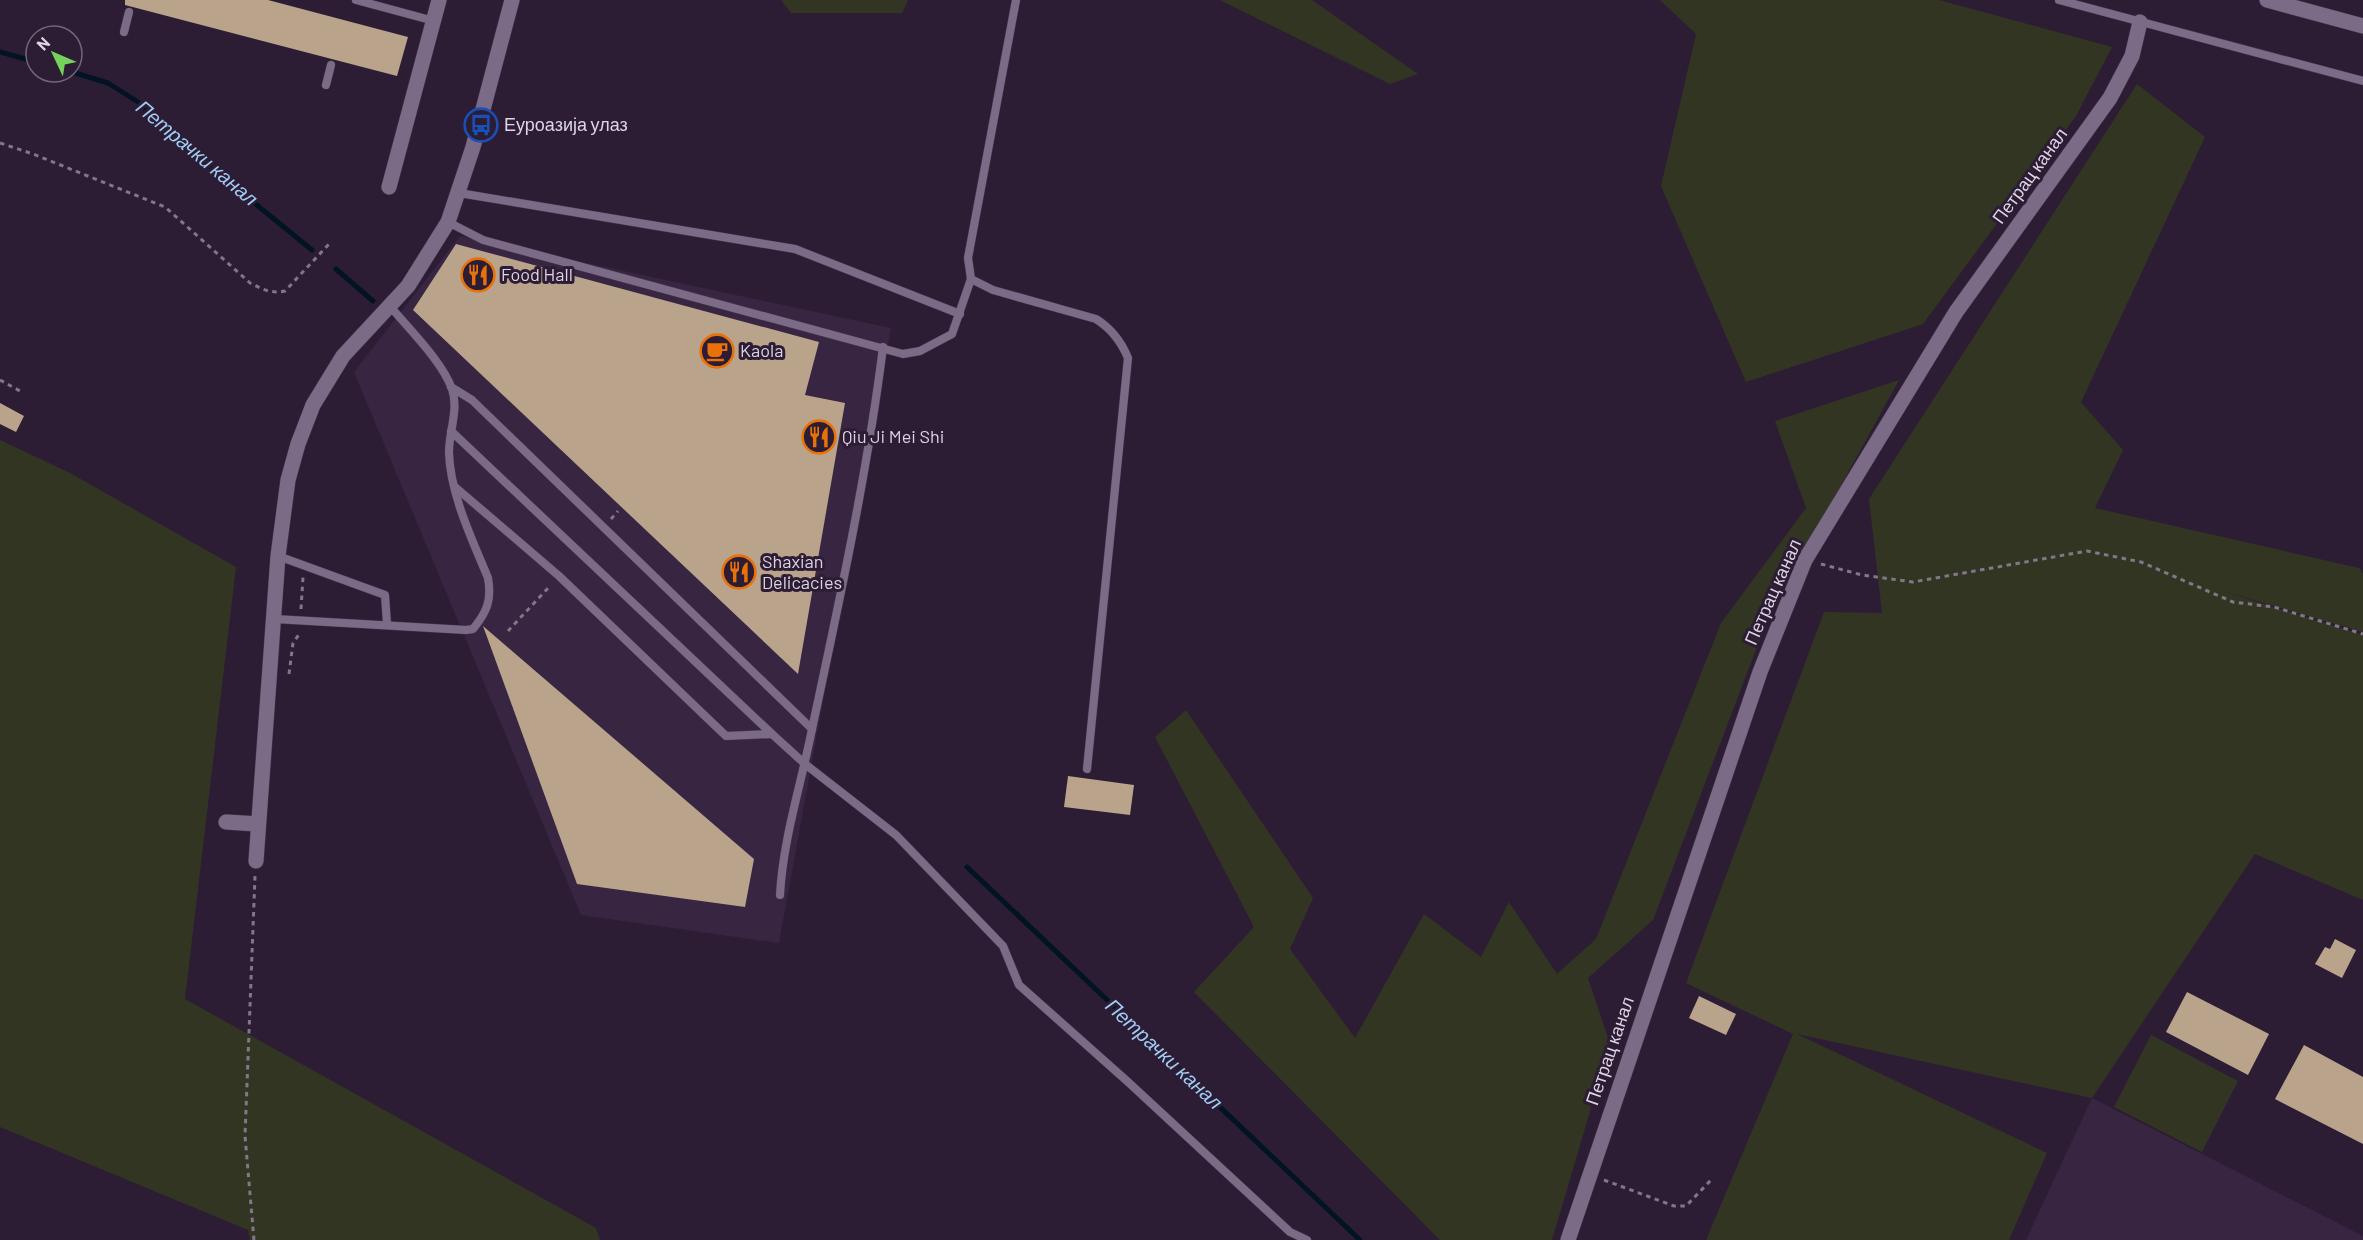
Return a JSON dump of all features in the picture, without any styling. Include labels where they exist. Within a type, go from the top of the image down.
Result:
[{"type":"street","points":[[389,187],[439,0]]},
{"type":"street","points":[[256,861],[278,556],[288,480],[298,444],[313,405],[343,356],[408,285],[447,222],[459,193],[512,0]]},
{"type":"street","points":[[2267,0],[2363,26]]},
{"type":"street","name":"Петрац канал","points":[[1568,1240],[1760,672],[1805,560],[1956,312],[2110,98],[2132,56],[2140,22]]},
{"type":"street","points":[[226,822],[258,824]]},
{"type":"lane","points":[[356,0],[434,21]]},
{"type":"lane","points":[[447,222],[483,240],[903,354],[921,351],[952,334],[971,279],[968,258],[1016,0]]},
{"type":"lane","points":[[2059,0],[2363,81]]},
{"type":"lane","points":[[124,32],[129,12]]},
{"type":"lane","points":[[326,85],[331,65]]},
{"type":"lane","points":[[459,193],[795,249],[960,314]]},
{"type":"lane","points":[[971,279],[993,290],[1096,319],[1108,326],[1122,344],[1128,358],[1087,769]]},
{"type":"lane","points":[[275,619],[466,630],[473,629],[485,615],[489,601],[488,578],[455,487],[449,453],[455,400],[451,387],[443,371],[389,305]]},
{"type":"lane","points":[[780,895],[782,863],[812,729],[875,407],[883,347]]},
{"type":"lane","points":[[451,387],[472,400],[812,729]]},
{"type":"lane","points":[[451,431],[805,764],[896,835],[1003,946],[1019,986],[1037,1004],[1128,1081],[1290,1232],[1307,1240]]},
{"type":"lane","points":[[455,487],[559,576],[726,736],[772,734]]},
{"type":"lane","points":[[278,556],[385,595],[387,624]]},
{"type":"path","points":[[0,143],[165,207],[250,283],[264,290],[275,293],[285,291],[330,243]]},
{"type":"path","points":[[0,380],[20,391]]},
{"type":"path","points":[[1805,560],[1862,575],[1913,582],[2087,551],[2141,562],[2233,602],[2274,607],[2363,633]]},
{"type":"path","points":[[254,1240],[245,1136],[256,861]]},
{"type":"path","points":[[1589,1175],[1674,1206],[1686,1206],[1712,1179]]},
{"type":"shaded area","points":[[460,236],[891,328],[779,943],[581,915],[354,372]]},
{"type":"shaded area","points":[[2092,1098],[2363,1236],[2363,1240],[2026,1240]]},
{"type":"green space","points":[[781,0],[908,0],[902,13],[791,13]]},
{"type":"green space","points":[[1220,0],[1312,0],[1418,74],[1390,84]]},
{"type":"green space","points":[[1660,0],[1939,0],[2112,47],[2076,116],[1923,324],[1746,382],[1661,186],[1696,34]]},
{"type":"green space","points":[[2137,84],[2205,137],[2081,402],[2123,450],[2095,508],[2359,568],[2363,574],[2363,632],[2223,591],[2363,635],[2363,900],[2255,854],[2092,1098],[1797,1034],[2047,1153],[2009,1240],[1706,1240],[1793,1034],[1686,983],[1824,612],[1882,613],[1869,499]]},
{"type":"green space","points":[[1899,380],[1768,618],[1653,920],[1588,978],[1610,1044],[1552,1240],[1440,1240],[1194,992],[1254,927],[1155,737],[1186,710],[1313,898],[1290,949],[1355,1038],[1424,914],[1481,957],[1509,902],[1557,974],[1596,939],[1721,623],[1806,508],[1775,421]]},
{"type":"green space","points":[[0,440],[70,473],[236,567],[185,999],[596,1228],[600,1240],[250,1240],[248,1230],[0,1127]]},
{"type":"green space","points":[[2151,1035],[2238,1081],[2202,1152],[2114,1107]]},
{"type":"building","points":[[125,0],[268,0],[408,37],[397,76],[125,5]]},
{"type":"building","points":[[456,244],[819,342],[805,395],[845,403],[798,674],[413,310]]},
{"type":"building","points":[[0,403],[24,416],[16,432],[0,424]]},
{"type":"building","points":[[483,626],[754,859],[745,907],[577,884]]},
{"type":"building","points":[[1068,776],[1134,785],[1130,815],[1064,807]]},
{"type":"building","points":[[2335,939],[2356,950],[2342,978],[2315,964],[2325,947],[2330,949]]},
{"type":"building","points":[[2187,992],[2269,1034],[2248,1075],[2166,1032]]},
{"type":"building","points":[[1699,996],[1736,1014],[1726,1035],[1689,1018]]},
{"type":"building","points":[[2304,1045],[2363,1077],[2363,1144],[2275,1099]]},
{"type":"waterway","name":"Петрачки канал","points":[[0,52],[24,59]]},
{"type":"waterway","name":"Петрачки канал","points":[[84,76],[108,83],[138,102],[182,144],[312,250]]},
{"type":"waterway","name":"Петрачки канал","points":[[336,269],[373,301]]},
{"type":"waterway","name":"Петрачки канал","points":[[967,867],[1360,1240]]},
{"type":"place","name":"Еуроазија улаз","points":[[481,125]]},
{"type":"place","name":"Food Hall","points":[[478,275]]},
{"type":"place","name":"Kaola","points":[[717,351]]},
{"type":"place","name":"Qiu Ji Mei Shi","points":[[819,437]]},
{"type":"place","name":"Shaxian Delicacies","points":[[739,572]]}]
